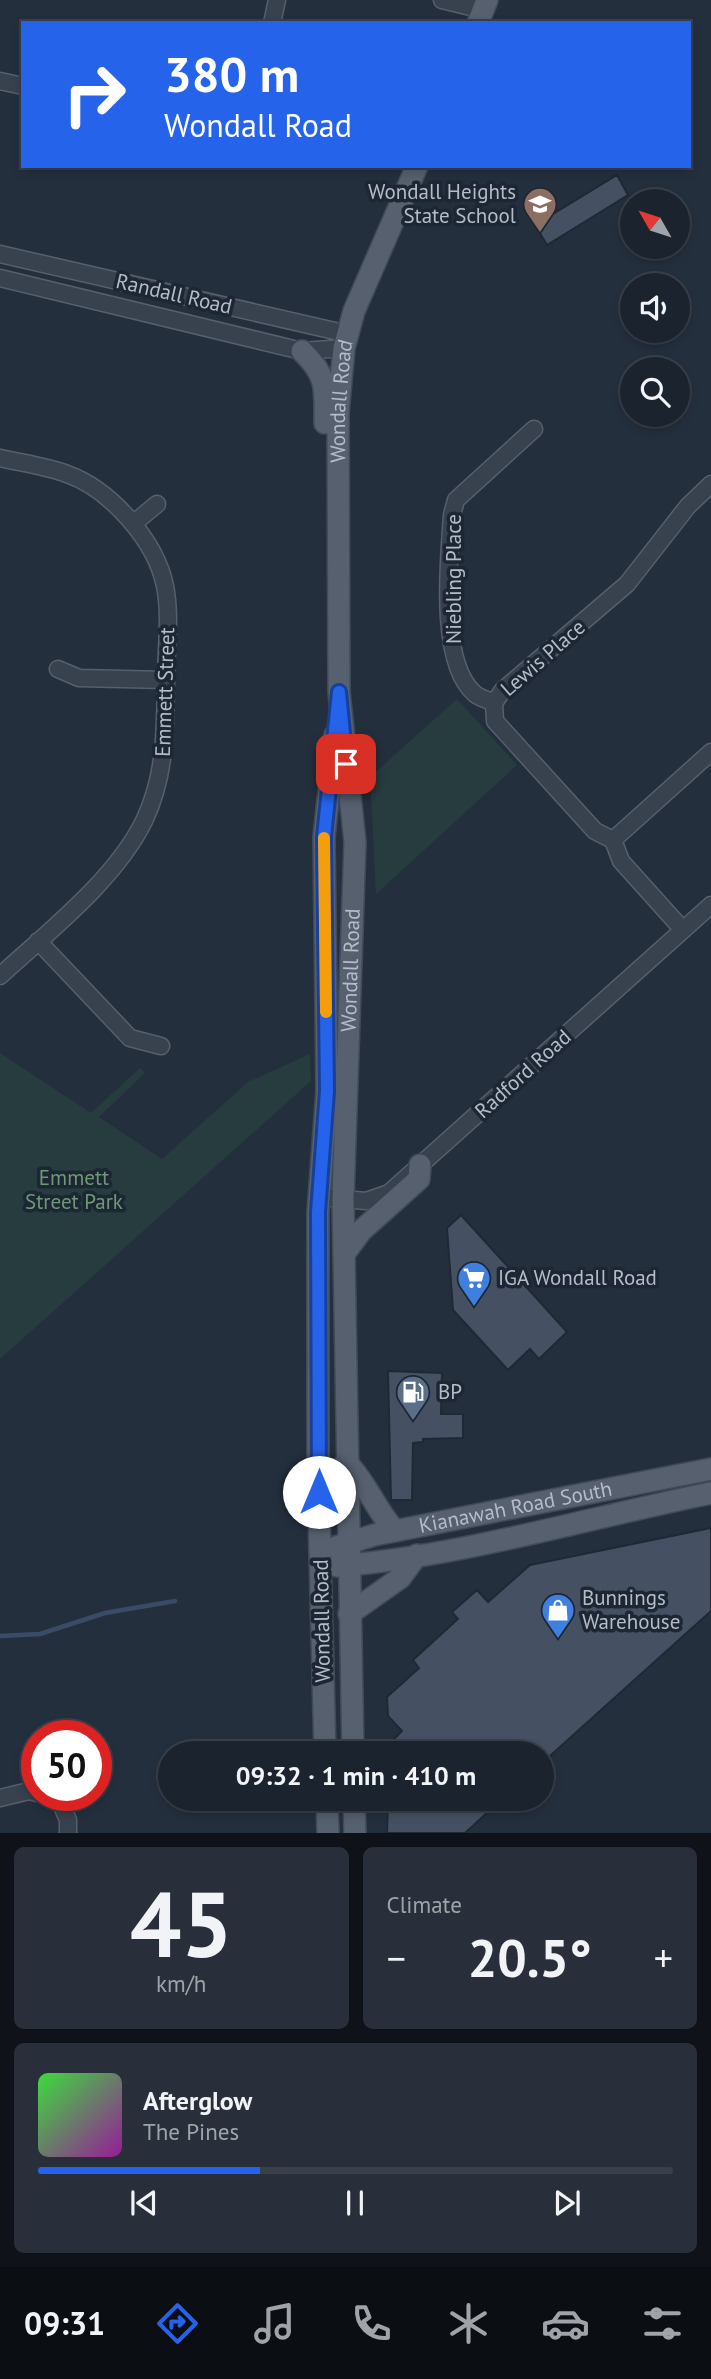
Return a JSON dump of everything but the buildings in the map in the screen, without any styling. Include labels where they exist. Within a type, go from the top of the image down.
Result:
[{"type":"main road","name":"Wondall Road","points":[[353,1741],[343,1199],[354,835],[339,692],[338,413],[346,341],[354,311],[416,168]]},
{"type":"main road","points":[[302,351],[319,369],[324,383],[325,472],[338,481]]},
{"type":"main road","name":"Wondall Road","points":[[325,1741],[320,1560],[318,1196],[327,1091],[324,837],[339,692]]},
{"type":"main road","points":[[324,837],[341,831],[354,835]]},
{"type":"main road","points":[[344,1254],[361,1231],[419,1179],[420,1165]]},
{"type":"main road","points":[[346,1462],[364,1479],[379,1512],[395,1531]]},
{"type":"main road","name":"Kianawah Road South","points":[[320,1560],[348,1543],[395,1531],[711,1469]]},
{"type":"main road","name":"Kianawah Road South","points":[[320,1560],[349,1565],[417,1555],[711,1493]]},
{"type":"main road","points":[[349,1614],[400,1578],[417,1555]]},
{"type":"main road","points":[[327,1811],[328,1833]]},
{"type":"main road","points":[[354,1811],[355,1833]]},
{"type":"street","points":[[272,21],[277,0]]},
{"type":"street","points":[[442,0],[483,11]]},
{"type":"street","points":[[0,81],[21,86]]},
{"type":"street","points":[[0,272],[2,254]]},
{"type":"street","name":"Randall Road","points":[[2,254],[346,341]]},
{"type":"street","name":"Randall Road","points":[[0,278],[302,351],[346,341]]},
{"type":"street","name":"Niebling Place","points":[[494,702],[475,694],[465,682],[454,658],[450,630],[452,515],[456,500],[534,429]]},
{"type":"street","name":"Emmett Street","points":[[0,458],[69,474],[119,507],[133,524],[156,560],[165,585],[166,680],[165,755],[144,821],[127,850],[38,941],[0,975]]},
{"type":"street","name":"Lewis Place","points":[[683,930],[621,862],[613,840],[595,831],[495,721],[494,702],[503,690],[627,584],[688,506],[711,484]]},
{"type":"street","points":[[133,524],[157,504]]},
{"type":"street","points":[[58,669],[79,678],[166,680]]},
{"type":"street","points":[[613,840],[711,752]]},
{"type":"street","name":"Radford Road","points":[[318,1196],[375,1200],[389,1193],[711,905]]},
{"type":"street","points":[[38,941],[130,1038],[160,1046]]},
{"type":"street","points":[[0,1798],[21,1793]]},
{"type":"street","points":[[64,1811],[68,1820],[68,1833]]},
{"type":"green space","points":[[457,699],[517,765],[376,894],[370,777]]},
{"type":"green space","name":"Emmett Street Park","points":[[0,1053],[91,1113],[140,1068],[145,1073],[99,1117],[162,1159],[248,1082],[310,1054],[311,1081],[0,1359]]},
{"type":"waterway","points":[[0,1636],[40,1634],[105,1613],[175,1601]]},
{"type":"slow traffic","points":[[324,838],[326,1012]]},
{"type":"place","name":"Wondall Heights State School","points":[[540,234]]},
{"type":"place","name":"IGA Wondall Road","points":[[474,1308]]},
{"type":"place","name":"BP","points":[[413,1422]]},
{"type":"place","name":"Bunnings Warehouse","points":[[558,1640]]},
{"type":"route","points":[[319,1492],[318,1212],[327,1091],[324,837],[339,692],[346,764]]}]
